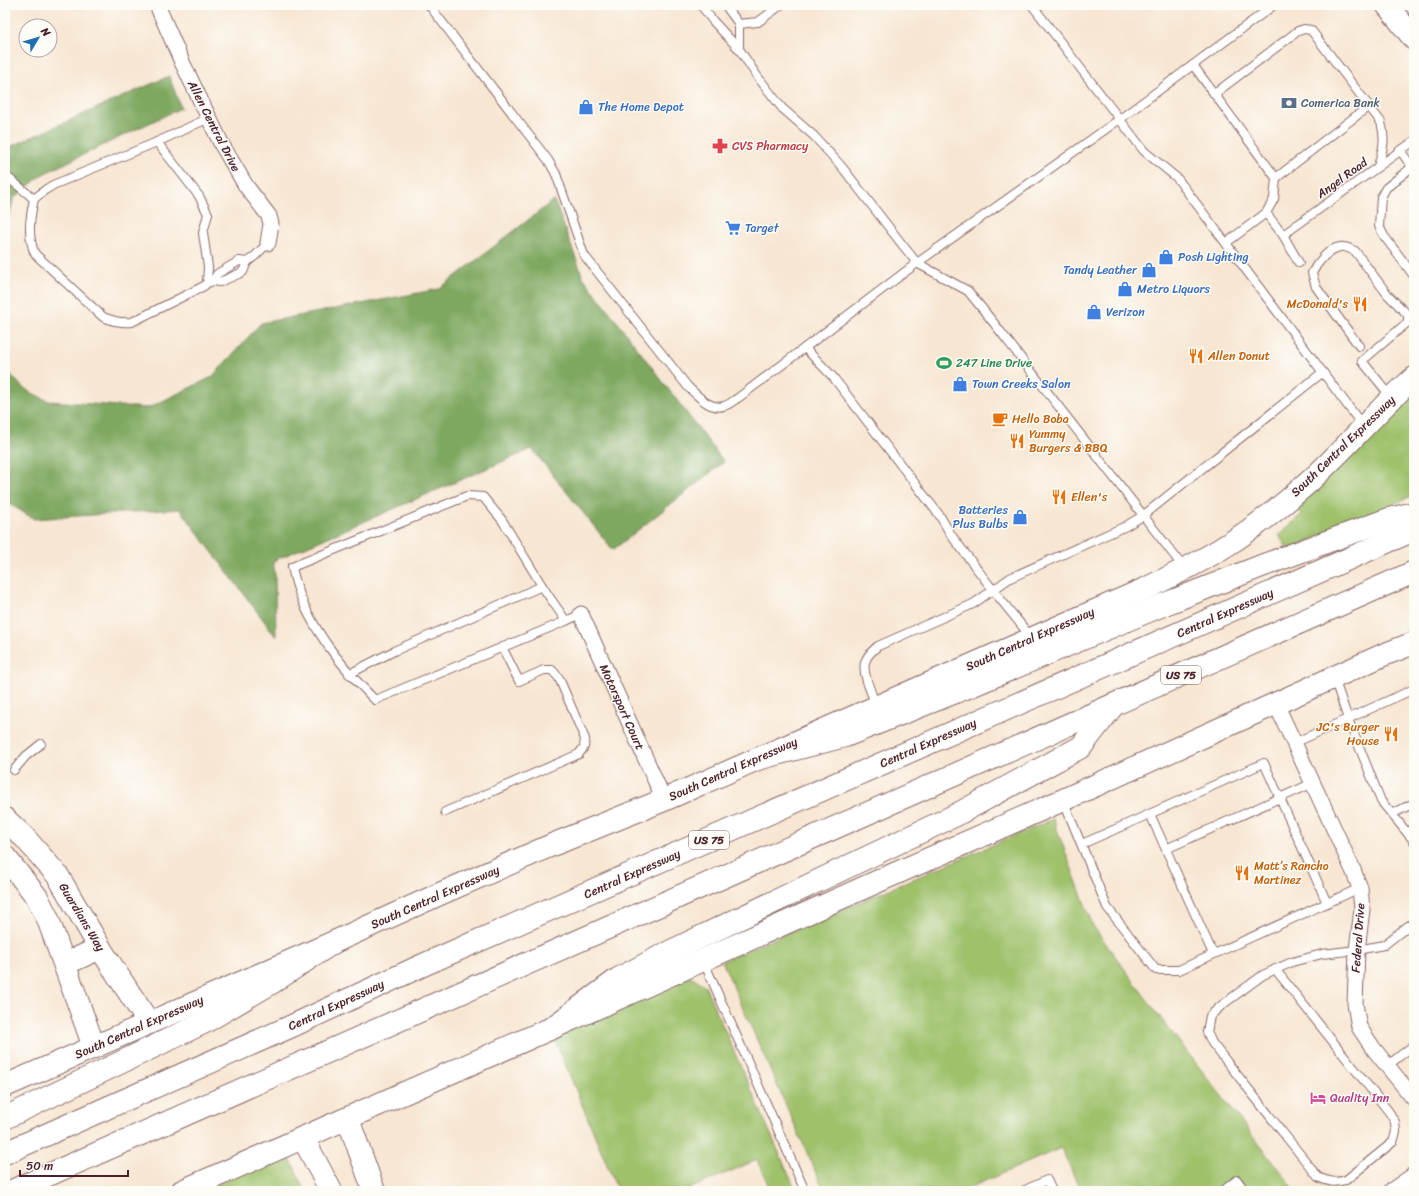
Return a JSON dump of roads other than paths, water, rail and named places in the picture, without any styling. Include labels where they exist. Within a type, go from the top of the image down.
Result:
[{"type":"main road","points":[[1387,5],[1414,39]]},
{"type":"main road","name":"South Central Expressway","points":[[5,1086],[334,942],[449,889],[664,800],[1147,588],[1185,569],[1228,545],[1263,520],[1302,488],[1414,378]]},
{"type":"main road","points":[[757,758],[845,736],[972,685],[1179,598],[1386,520],[1414,513]]},
{"type":"main road","name":"Central Expressway","points":[[5,1153],[292,1026],[423,965],[1414,530]]},
{"type":"main road","name":"US 75","points":[[12,1191],[1414,572]]},
{"type":"main road","points":[[182,1191],[348,1119],[703,959],[1063,800],[1334,677],[1414,643]]},
{"type":"main road","points":[[552,1028],[618,979],[665,954],[956,815],[1082,747],[1112,706]]},
{"type":"main road","name":"Guardians Way","points":[[5,819],[25,838],[58,876],[100,948],[149,1023]]},
{"type":"main road","points":[[5,857],[37,897],[48,919],[94,1047]]},
{"type":"main road","points":[[5,1118],[205,1022],[273,982],[334,942]]},
{"type":"main road","points":[[65,964],[100,948]]},
{"type":"main road","points":[[348,1119],[374,1191]]},
{"type":"main road","points":[[303,1138],[331,1191]]},
{"type":"street","name":"Allen Central Drive","points":[[157,5],[182,62],[222,145],[246,186],[269,216],[271,224],[268,243]]},
{"type":"street","name":"Motorsport Court","points":[[581,614],[664,800]]},
{"type":"street","name":"Federal Drive","points":[[1276,704],[1360,888],[1362,909],[1357,950],[1355,1004],[1359,1027],[1373,1048],[1414,1100]]},
{"type":"street","points":[[1391,1191],[1414,1175]]},
{"type":"lane","points":[[429,5],[548,160],[556,174],[584,255],[688,387],[701,400],[713,406],[724,406],[738,398],[918,263],[1120,119],[1274,5]]},
{"type":"lane","points":[[701,5],[713,21],[739,49],[757,76],[782,108],[814,136],[842,167],[918,263],[968,291],[1185,569]]},
{"type":"lane","points":[[726,5],[739,24],[739,49]]},
{"type":"lane","points":[[739,24],[758,22],[781,5]]},
{"type":"lane","points":[[1032,5],[1144,152],[1177,178],[1363,427]]},
{"type":"lane","points":[[1214,94],[1298,31],[1304,29],[1311,30],[1381,122],[1384,134],[1384,146],[1378,166]]},
{"type":"lane","points":[[1193,65],[1276,178],[1274,199],[1266,213],[1226,243]]},
{"type":"lane","points":[[1276,178],[1369,106]]},
{"type":"lane","points":[[209,118],[157,142],[53,185],[45,190],[34,199],[30,219],[31,246],[35,254],[103,316],[118,322],[132,322],[204,286],[210,282],[216,274],[239,261],[247,262],[256,256],[268,243]]},
{"type":"lane","name":"Angel Road","points":[[1283,235],[1414,140]]},
{"type":"lane","points":[[157,142],[199,196],[208,214],[203,233],[210,282]]},
{"type":"lane","points":[[1400,150],[1413,169],[1386,188],[1381,197],[1379,226],[1384,236],[1414,276]]},
{"type":"lane","points":[[5,175],[34,199]]},
{"type":"lane","points":[[1266,213],[1283,235],[1299,263]]},
{"type":"lane","points":[[1359,346],[1316,287],[1312,273],[1316,265],[1326,255],[1334,249],[1340,247],[1355,251],[1388,295],[1408,315],[1408,322],[1362,361],[1392,398]]},
{"type":"lane","points":[[805,348],[833,377],[940,516],[951,536],[992,590],[1032,638]]},
{"type":"lane","points":[[876,706],[865,670],[865,662],[870,653],[878,646],[973,604],[1010,578],[1126,526],[1144,515],[1323,372]]},
{"type":"lane","points":[[566,621],[542,586],[502,520],[483,497],[467,496],[292,567],[295,584],[310,619],[349,674],[374,700],[566,621],[581,614]]},
{"type":"lane","points":[[349,674],[394,651],[542,586]]},
{"type":"lane","points":[[445,812],[579,754],[584,747],[585,740],[559,678],[552,670],[544,670],[519,681],[502,647]]},
{"type":"lane","points":[[1334,677],[1348,719],[1381,801],[1414,841]]},
{"type":"lane","points":[[1294,743],[1414,689]]},
{"type":"lane","points":[[14,770],[26,756],[41,744]]},
{"type":"lane","points":[[1082,844],[1264,763],[1327,903]]},
{"type":"lane","points":[[1166,849],[1313,783]]},
{"type":"lane","points":[[1063,800],[1108,907],[1156,970],[1178,970],[1360,888]]},
{"type":"lane","points":[[1392,814],[1414,803]]},
{"type":"lane","points":[[1150,814],[1213,954]]},
{"type":"lane","points":[[1275,970],[1395,1122],[1396,1132],[1392,1142],[1346,1180],[1337,1182],[1328,1181],[1318,1177],[1212,1043],[1207,1032],[1210,1016],[1222,1005],[1263,975],[1292,962],[1322,954],[1384,945],[1414,923]]},
{"type":"lane","points":[[703,959],[805,1191]]},
{"type":"lane","points":[[1387,1066],[1414,1045]]},
{"type":"lane","points":[[1024,1191],[1047,1180],[1052,1191]]},
{"type":"lane","points":[[1223,1191],[1237,1180],[1245,1191]]},
{"type":"place","name":"Comerica Bank","points":[[1289,103]]},
{"type":"place","name":"The Home Depot","points":[[586,107]]},
{"type":"place","name":"CVS Pharmacy","points":[[720,146]]},
{"type":"place","name":"Target","points":[[733,228]]},
{"type":"place","name":"Posh Lighting","points":[[1166,257]]},
{"type":"place","name":"Tandy Leather","points":[[1149,270]]},
{"type":"place","name":"Metro Liquors","points":[[1125,289]]},
{"type":"place","name":"McDonald's","points":[[1360,304]]},
{"type":"place","name":"Verizon","points":[[1094,312]]},
{"type":"place","name":"Allen Donut","points":[[1196,356]]},
{"type":"place","name":"247 Line Drive","points":[[944,363]]},
{"type":"place","name":"Town Creeks Salon","points":[[960,384]]},
{"type":"place","name":"Hello Boba","points":[[1000,419]]},
{"type":"place","name":"Yummy Burgers & BBQ","points":[[1017,441]]},
{"type":"place","name":"Ellen's","points":[[1059,497]]},
{"type":"place","name":"Batteries Plus Bulbs","points":[[1020,517]]},
{"type":"place","name":"JC's Burger House","points":[[1391,734]]},
{"type":"place","name":"Matt’s Rancho Martinez","points":[[1242,873]]},
{"type":"place","name":"Quality Inn","points":[[1318,1098]]}]
